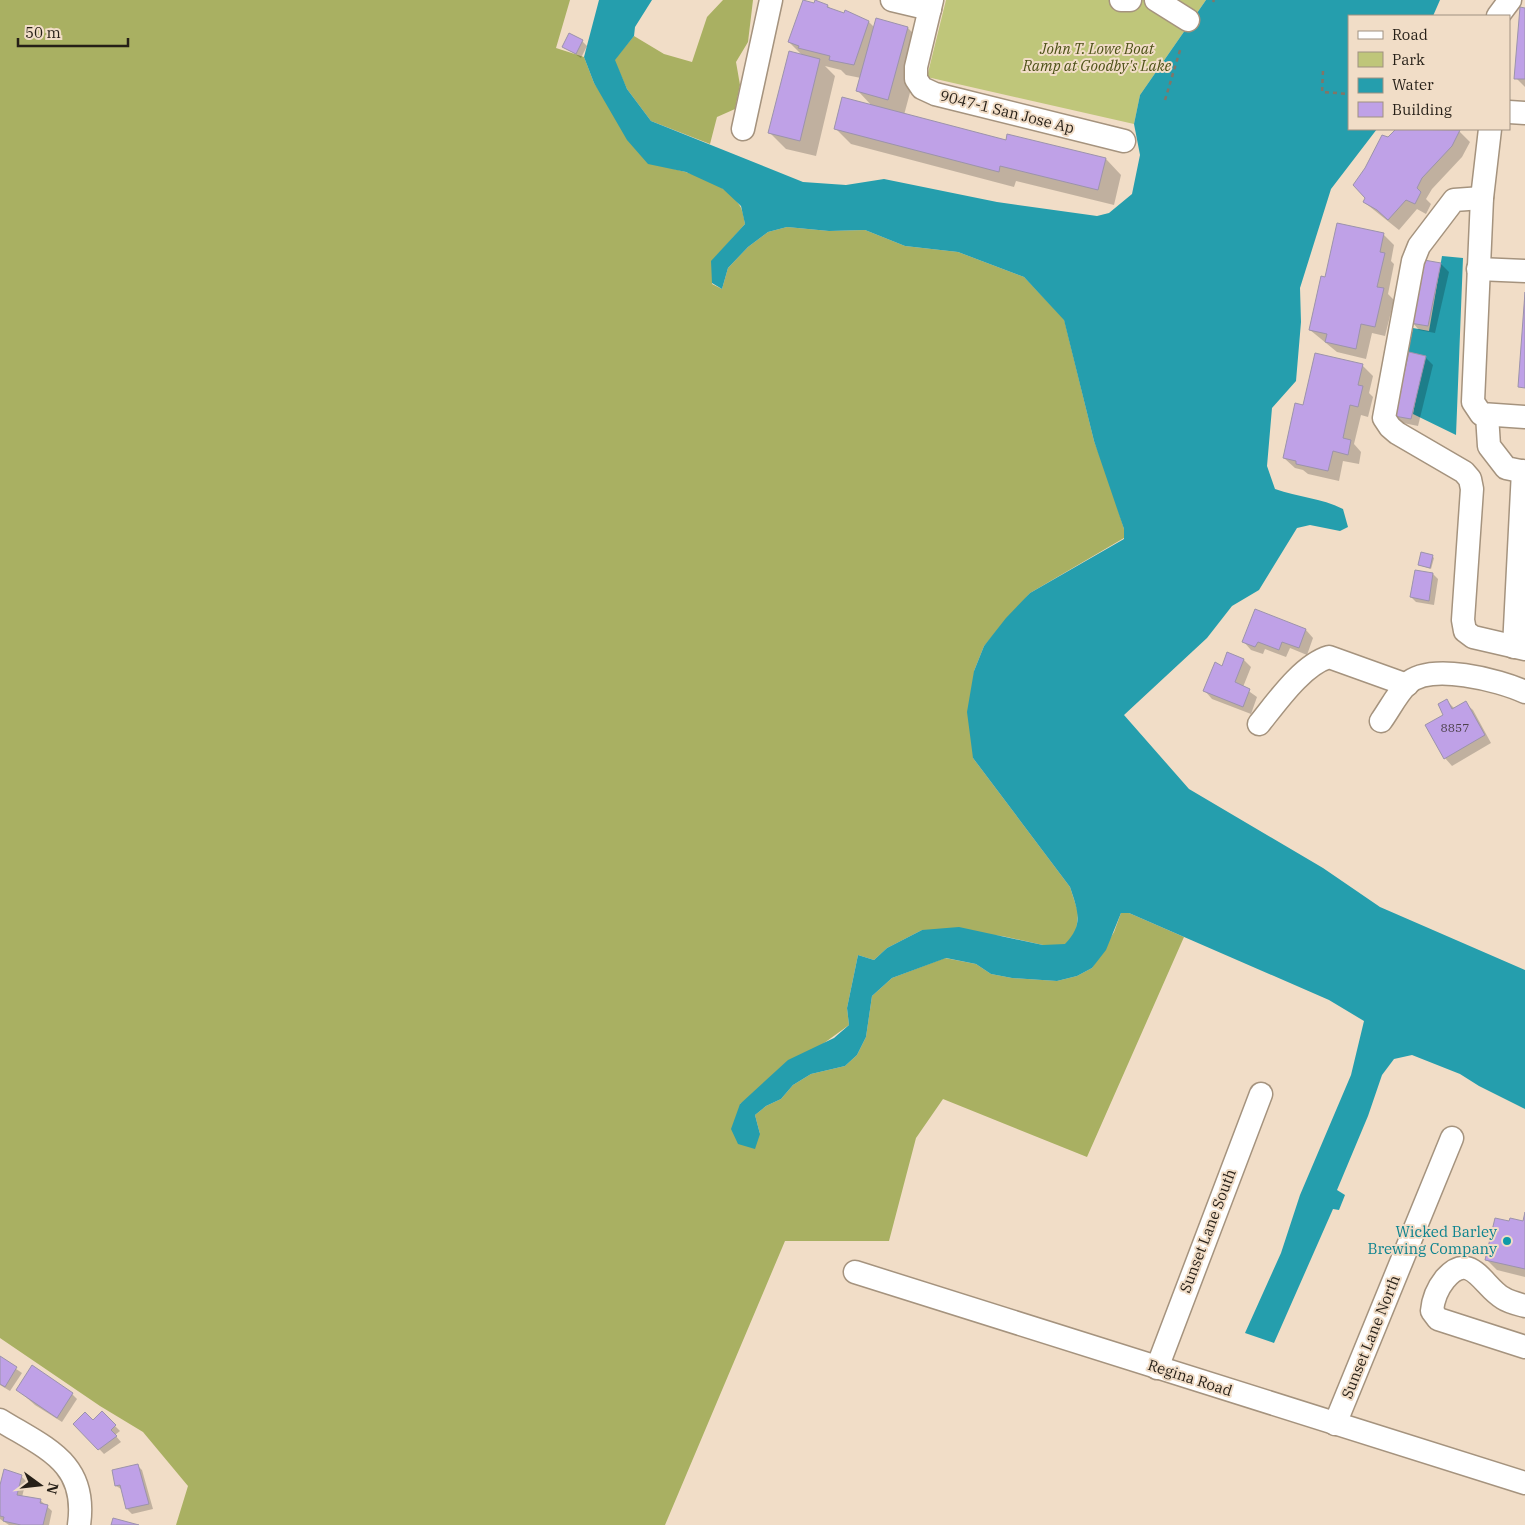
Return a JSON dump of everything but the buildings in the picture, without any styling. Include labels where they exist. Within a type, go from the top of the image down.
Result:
[{"type":"street","points":[[743,129],[771,0]]},
{"type":"street","points":[[892,0],[931,4]]},
{"type":"street","points":[[1121,0],[1130,0]]},
{"type":"street","points":[[1156,0],[1188,20]]},
{"type":"street","points":[[1499,15],[1510,0]]},
{"type":"street","name":"9047-1 San Jose Ap","points":[[931,4],[916,68],[916,79],[922,88],[935,94],[1124,141]]},
{"type":"street","points":[[1510,112],[1525,113]]},
{"type":"street","points":[[1490,130],[1482,198],[1473,402],[1481,414],[1525,417]]},
{"type":"street","points":[[1482,198],[1454,200],[1419,246],[1413,260],[1384,418],[1397,433],[1464,472],[1470,479],[1472,489],[1463,620],[1465,631],[1473,637],[1519,648],[1524,472],[1506,468],[1489,446],[1487,414]]},
{"type":"street","points":[[1478,269],[1525,271]]},
{"type":"street","points":[[1259,724],[1286,691],[1318,660],[1329,657],[1407,685]]},
{"type":"street","points":[[1381,721],[1407,685],[1429,674],[1450,672],[1525,692]]},
{"type":"street","name":"Sunset Lane South","points":[[1157,1368],[1261,1094]]},
{"type":"street","name":"Sunset Lane North","points":[[1335,1424],[1452,1138]]},
{"type":"street","points":[[1525,1306],[1502,1298],[1476,1272],[1466,1268],[1452,1272],[1439,1287],[1432,1311],[1438,1319],[1525,1347]]},
{"type":"street","name":"Regina Road","points":[[855,1272],[1525,1483]]},
{"type":"street","points":[[0,1420],[60,1457],[73,1477],[80,1501],[79,1525]]},
{"type":"path","points":[[1165,100],[1181,47]]},
{"type":"path","points":[[1323,71],[1322,92],[1348,94]]},
{"type":"green space","points":[[0,0],[570,0],[556,48],[584,57],[594,83],[648,163],[686,172],[711,181],[732,196],[741,208],[745,224],[712,261],[712,284],[722,289],[728,268],[748,247],[768,232],[787,227],[829,231],[865,230],[905,246],[958,252],[1024,277],[1064,319],[1094,441],[1108,477],[1124,529],[1124,538],[1030,593],[984,646],[974,671],[973,758],[1070,887],[1078,912],[1076,934],[1065,945],[1043,945],[1002,936],[922,930],[887,948],[874,960],[858,955],[847,1008],[849,1025],[740,1104],[760,1134],[755,1115],[766,1106],[781,1099],[793,1085],[811,1074],[845,1066],[857,1055],[866,1037],[872,996],[892,978],[945,958],[976,964],[991,974],[1012,978],[1057,981],[1077,976],[1092,968],[1114,932],[1121,913],[1129,913],[1184,937],[1087,1157],[943,1099],[916,1138],[889,1241],[785,1241],[665,1525],[176,1525],[188,1486],[143,1432],[100,1406],[0,1338]]},
{"type":"green space","points":[[723,0],[753,0],[748,42],[736,62],[740,85],[735,109],[717,117],[710,144],[651,121],[627,89],[614,60],[634,36],[664,54],[692,62],[707,17]]},
{"type":"green space","name":"John T. Lowe Boat Ramp at Goodby's Lake","points":[[946,0],[1206,0],[1140,95],[1134,124],[927,77]]},
{"type":"water","points":[[599,0],[652,0],[635,27],[634,36],[615,60],[627,89],[651,121],[803,182],[846,185],[884,179],[997,202],[1097,216],[1109,213],[1132,194],[1140,155],[1134,124],[1140,95],[1206,0],[1440,0],[1433,15],[1348,15],[1348,130],[1376,130],[1331,189],[1300,288],[1301,322],[1296,381],[1272,408],[1267,466],[1275,489],[1326,502],[1343,509],[1348,527],[1340,531],[1310,525],[1297,528],[1259,590],[1232,606],[1207,638],[1124,715],[1189,789],[1323,868],[1380,907],[1525,970],[1525,1109],[1479,1086],[1460,1074],[1412,1055],[1394,1059],[1382,1075],[1368,1116],[1337,1190],[1345,1195],[1339,1210],[1333,1209],[1274,1343],[1245,1333],[1281,1253],[1300,1195],[1351,1075],[1364,1021],[1329,1000],[1129,913],[1121,913],[1106,950],[1092,968],[1077,976],[1057,981],[1012,978],[991,974],[976,964],[946,958],[892,978],[872,996],[866,1037],[857,1055],[845,1066],[811,1074],[793,1085],[781,1099],[766,1106],[755,1115],[760,1134],[755,1149],[738,1144],[731,1129],[740,1104],[788,1060],[834,1038],[849,1025],[847,1008],[858,955],[874,960],[887,948],[922,930],[959,927],[1043,945],[1065,944],[1071,937],[1078,917],[1070,887],[973,758],[967,712],[974,671],[984,646],[1006,618],[1030,593],[1124,539],[1124,529],[1094,441],[1064,320],[1024,277],[958,252],[905,246],[865,230],[829,231],[787,227],[768,232],[748,247],[728,268],[722,289],[712,283],[711,261],[745,224],[741,206],[723,189],[686,172],[648,164],[627,140],[594,83],[584,57]]},
{"type":"water","points":[[1442,256],[1463,258],[1456,435],[1413,414],[1424,356],[1408,352],[1413,328],[1429,331]]},
{"type":"place","name":"Wicked Barley Brewing Company","points":[[1507,1241]]}]
